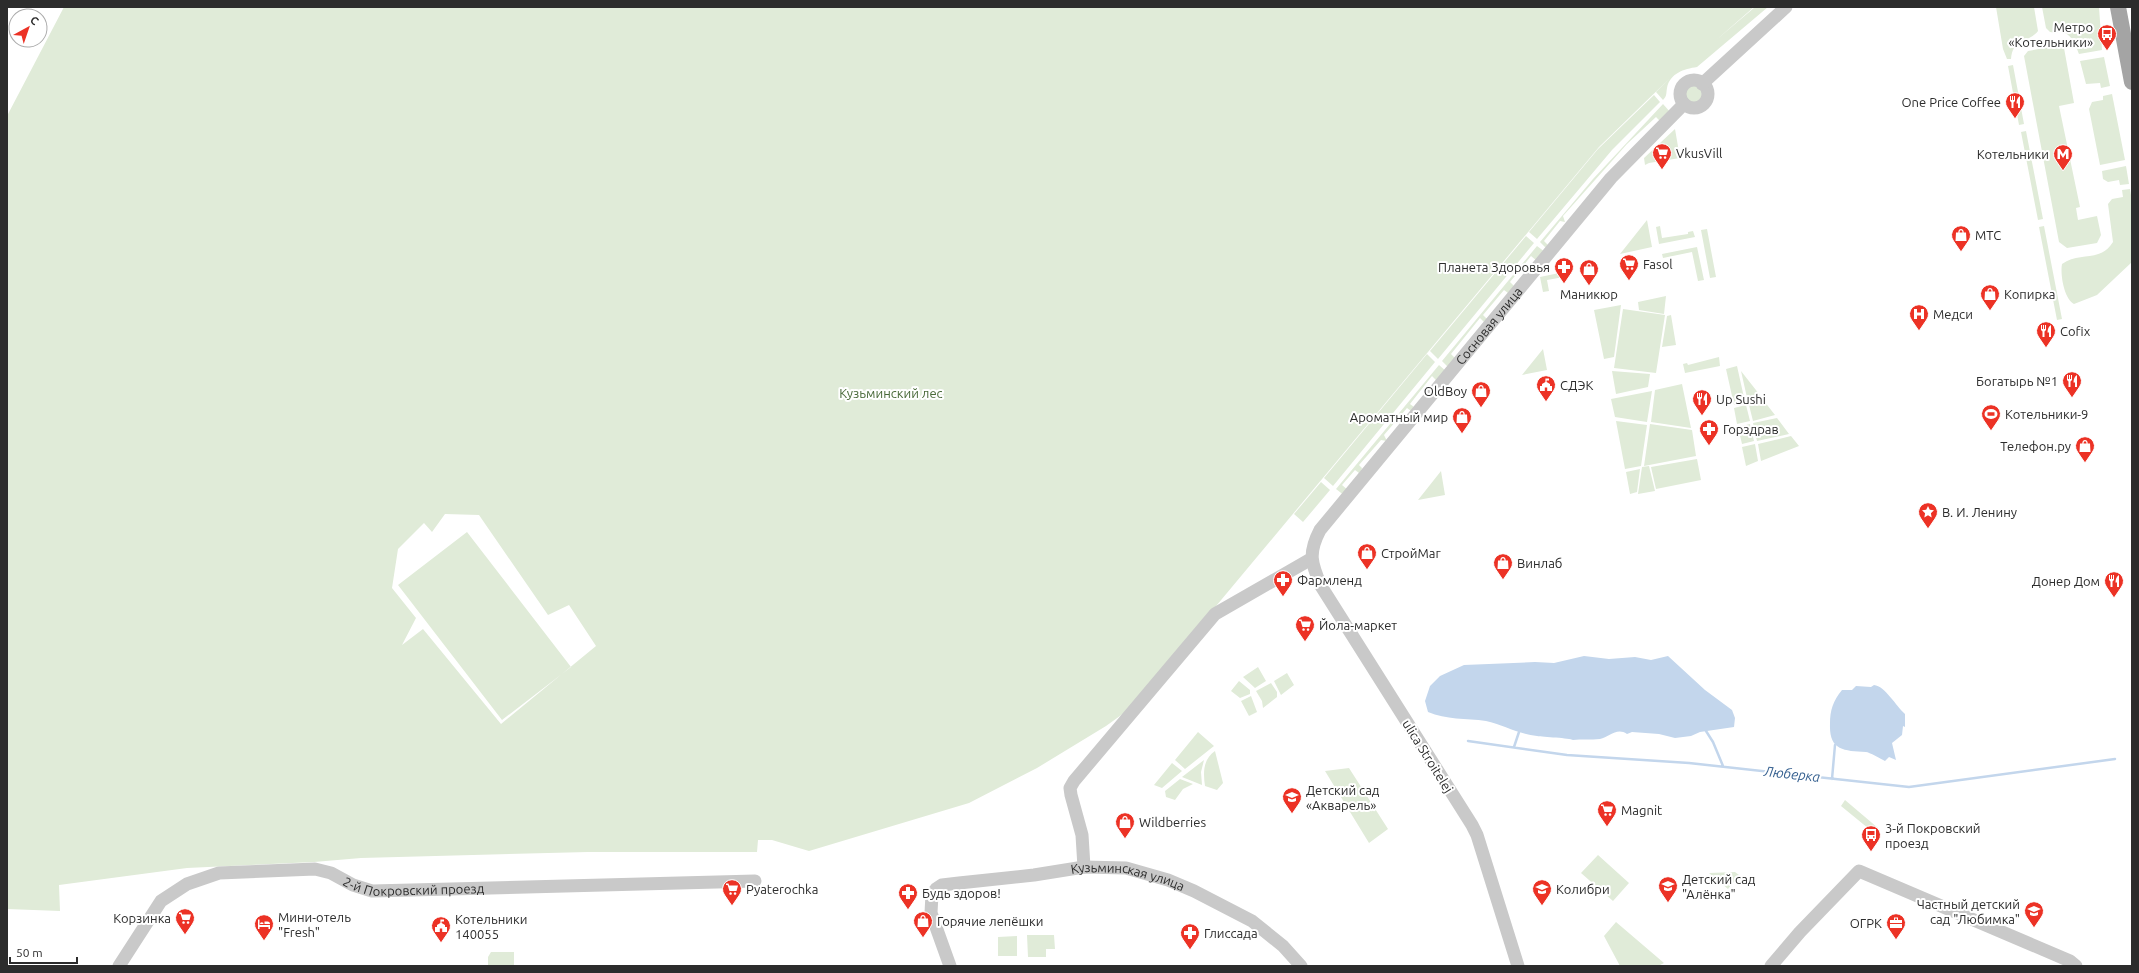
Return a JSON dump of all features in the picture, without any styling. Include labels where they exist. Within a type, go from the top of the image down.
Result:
[{"type":"main road","points":[[2118,7],[2132,82]]},
{"type":"street","points":[[1702,84],[1786,7]]},
{"type":"street","points":[[1693,80],[1702,84],[1707,92],[1703,104],[1692,108],[1684,104],[1680,94],[1682,86],[1693,80]]},
{"type":"street","name":"Сосновая улица","points":[[1311,559],[1313,544],[1320,530],[1610,178],[1684,104]]},
{"type":"street","points":[[1084,867],[1082,835],[1070,788],[1074,781],[1215,614],[1311,559]]},
{"type":"street","name":"ulica Stroitelej","points":[[1311,559],[1321,586],[1472,825],[1477,835],[1518,966]]},
{"type":"street","name":"Кузьминская улица","points":[[950,966],[931,913],[932,894],[942,886],[1034,876],[1084,867],[1126,868],[1168,880],[1194,891],[1252,921],[1283,946],[1301,966]]},
{"type":"street","name":"2-й Покровский проезд","points":[[119,966],[161,901],[187,884],[229,872],[315,869],[331,873],[353,886],[372,891],[755,881]]},
{"type":"street","points":[[1771,966],[1800,932],[1860,871],[2070,961],[2076,966]]},
{"type":"green space","name":"Кузьминский лес","points":[[64,7],[1754,7],[1715,41],[1755,7],[1768,7],[1697,67],[1687,69],[1674,75],[1669,83],[1666,96],[1663,100],[1656,92],[1670,78],[1599,147],[1131,708],[1106,726],[1037,768],[969,803],[809,851],[772,840],[758,840],[757,852],[588,852],[361,858],[314,862],[187,868],[59,885],[60,911],[7,909],[7,116],[43,48],[48,48],[48,38]],"holes":[[[445,514],[479,515],[548,615],[569,605],[596,646],[501,724],[423,629],[402,645],[416,618],[392,588],[398,549],[424,523],[432,532]]]},
{"type":"green space","points":[[1996,7],[2034,7],[2038,31],[2015,47],[2012,52],[2011,59],[2007,59],[2003,49]]},
{"type":"green space","points":[[2042,7],[2099,7],[2102,50],[2079,54],[2072,40],[2067,34],[2050,32],[2046,28]]},
{"type":"green space","points":[[2060,45],[2064,48],[2074,103],[2059,106],[2080,207],[2076,208],[2078,220],[2097,216],[2101,235],[2097,243],[2067,248],[2059,242],[2024,56],[2028,51]]},
{"type":"green space","points":[[2104,57],[2110,86],[2101,88],[2100,83],[2086,84],[2080,61]]},
{"type":"green space","points":[[2013,65],[2024,124],[2019,125],[2008,66]]},
{"type":"green space","points":[[1689,85],[1697,85],[1702,90],[1700,101],[1697,103],[1689,103],[1684,98],[1684,90]]},
{"type":"green space","points":[[2112,94],[2125,160],[2100,165],[2089,109],[2092,102],[2103,100],[2103,96]]},
{"type":"green space","points":[[1654,95],[1660,102],[1612,150],[1537,239],[1529,232],[1598,149]]},
{"type":"green space","points":[[1663,104],[1671,113],[1661,122],[1656,117],[1627,144],[1563,216],[1565,222],[1560,221],[1544,241],[1549,246],[1547,249],[1540,242],[1593,179]]},
{"type":"green space","points":[[1675,129],[1680,158],[1645,165],[1644,158]]},
{"type":"green space","points":[[2026,131],[2043,219],[2038,220],[2021,132]]},
{"type":"green space","points":[[2126,166],[2129,184],[2120,185],[2119,180],[2108,182],[2103,179],[2102,171]]},
{"type":"green space","points":[[2130,189],[2132,201],[2132,262],[2097,295],[2074,304],[2065,292],[2062,264],[2076,258],[2096,255],[2108,248],[2113,242],[2108,204],[2112,199],[2123,197],[2122,190]]},
{"type":"green space","points":[[1647,220],[1652,247],[1620,254]]},
{"type":"green space","points":[[1660,226],[1662,238],[1688,234],[1688,232],[1693,231],[1695,237],[1659,244],[1656,227]]},
{"type":"green space","points":[[2044,226],[2062,319],[2057,320],[2039,227]]},
{"type":"green space","points":[[1707,229],[1716,277],[1710,278],[1701,230]]},
{"type":"green space","points":[[1526,236],[1534,243],[1438,359],[1430,351]]},
{"type":"green space","points":[[1537,246],[1545,252],[1537,261],[1531,256],[1510,282],[1514,286],[1508,293],[1504,290],[1483,315],[1487,319],[1484,322],[1480,318],[1451,354],[1456,359],[1449,368],[1442,361]]},
{"type":"green space","points":[[1697,247],[1704,280],[1698,281],[1692,252],[1663,258],[1662,254]]},
{"type":"green space","points":[[1564,272],[1564,277],[1547,280],[1549,291],[1543,292],[1540,277]]},
{"type":"green space","points":[[1666,296],[1664,314],[1639,310],[1638,302]]},
{"type":"green space","points":[[1621,305],[1614,357],[1604,359],[1594,310]]},
{"type":"green space","points":[[1623,309],[1665,315],[1656,373],[1614,368]]},
{"type":"green space","points":[[1671,315],[1676,345],[1662,347],[1667,316]]},
{"type":"green space","points":[[1543,349],[1547,370],[1522,375]]},
{"type":"green space","points":[[1427,354],[1435,362],[1333,486],[1324,478]]},
{"type":"green space","points":[[1719,357],[1720,366],[1685,373],[1683,364],[1687,363],[1688,365]]},
{"type":"green space","points":[[1439,365],[1447,372],[1438,382],[1432,376],[1410,404],[1414,407],[1411,411],[1407,408],[1384,435],[1387,441],[1381,440],[1359,465],[1362,468],[1361,471],[1359,473],[1355,470],[1342,485],[1349,491],[1345,496],[1336,489]]},
{"type":"green space","points":[[1737,366],[1745,402],[1734,405],[1726,369]]},
{"type":"green space","points":[[1612,371],[1650,374],[1648,387],[1616,394]]},
{"type":"green space","points":[[1741,371],[1763,399],[1748,402]]},
{"type":"green space","points":[[1682,384],[1691,428],[1651,422],[1655,390]]},
{"type":"green space","points":[[1652,391],[1647,422],[1615,417],[1611,399]]},
{"type":"green space","points":[[1764,401],[1775,415],[1753,421],[1749,405]]},
{"type":"green space","points":[[1746,405],[1750,421],[1737,424],[1734,408]]},
{"type":"green space","points":[[1777,418],[1789,434],[1757,441],[1753,423]]},
{"type":"green space","points":[[1616,421],[1647,425],[1641,466],[1625,469]]},
{"type":"green space","points":[[1650,424],[1692,430],[1696,456],[1644,466]]},
{"type":"green space","points":[[1750,424],[1754,441],[1742,444],[1738,427]]},
{"type":"green space","points":[[1791,436],[1799,446],[1761,461],[1758,444]]},
{"type":"green space","points":[[1755,444],[1758,461],[1746,466],[1742,447]]},
{"type":"green space","points":[[1697,459],[1701,480],[1656,489],[1651,467]]},
{"type":"green space","points":[[1649,466],[1655,491],[1638,494],[1642,467]]},
{"type":"green space","points":[[1640,469],[1637,492],[1630,494],[1626,472]]},
{"type":"green space","points":[[1441,471],[1445,495],[1418,500]]},
{"type":"green space","points":[[1321,482],[1330,490],[1303,522],[1294,514]]},
{"type":"green space","points":[[467,532],[571,667],[502,720],[398,585]]},
{"type":"green space","points":[[1258,667],[1266,681],[1255,688],[1243,677]]},
{"type":"green space","points":[[1287,673],[1294,685],[1281,695],[1274,681]]},
{"type":"green space","points":[[1239,681],[1250,690],[1250,694],[1240,698],[1231,691]]},
{"type":"green space","points":[[1271,683],[1277,692],[1277,697],[1263,708],[1262,701],[1256,691]]},
{"type":"green space","points":[[1251,696],[1257,712],[1249,716],[1241,701]]},
{"type":"green space","points":[[1198,732],[1214,746],[1185,769],[1175,760]]},
{"type":"green space","points":[[1215,751],[1223,783],[1217,790],[1205,786],[1204,776],[1206,762]]},
{"type":"green space","points":[[1204,760],[1201,772],[1202,785],[1182,777]]},
{"type":"green space","points":[[1172,763],[1182,771],[1162,788],[1154,785]]},
{"type":"green space","points":[[1349,768],[1388,829],[1369,843],[1325,771]]},
{"type":"green space","points":[[1180,779],[1193,784],[1183,789],[1175,800],[1166,797],[1165,791]]},
{"type":"green space","points":[[1845,800],[1878,828],[1874,833],[1841,806]]},
{"type":"green space","points":[[1598,855],[1629,883],[1613,901],[1581,873]]},
{"type":"green space","points":[[1735,872],[1739,875],[1728,889],[1709,873]]},
{"type":"green space","points":[[1616,922],[1664,963],[1658,966],[1620,966],[1604,936]]},
{"type":"green space","points":[[1027,935],[1054,935],[1055,949],[1046,949],[1046,957],[1028,957]]},
{"type":"green space","points":[[1017,936],[1017,956],[998,956],[998,937]]},
{"type":"green space","points":[[491,952],[514,952],[514,966],[488,966],[488,957]]},
{"type":"water","points":[[1584,656],[1609,659],[1635,657],[1651,660],[1668,656],[1705,690],[1732,710],[1735,718],[1734,727],[1700,732],[1691,736],[1675,738],[1659,734],[1632,732],[1627,734],[1623,732],[1616,732],[1600,739],[1573,740],[1530,735],[1486,721],[1449,718],[1428,712],[1425,701],[1430,686],[1440,676],[1464,665],[1535,662],[1554,663]]},
{"type":"water","points":[[1874,685],[1882,689],[1905,714],[1905,727],[1903,726],[1902,735],[1892,743],[1896,760],[1889,757],[1885,761],[1868,752],[1844,750],[1835,744],[1830,733],[1831,710],[1836,698],[1842,690],[1852,690],[1856,686],[1871,687]]},
{"type":"waterway","points":[[1706,731],[1713,742],[1723,766]]},
{"type":"waterway","points":[[1514,747],[1519,732]]},
{"type":"waterway","name":"Люберка","points":[[1468,741],[1567,755],[1689,763],[1909,787],[2115,759]]},
{"type":"waterway","points":[[1832,779],[1835,745]]},
{"type":"place","name":"Метро «Котельники»","points":[[2107,51]]},
{"type":"place","name":"One Price Coffee","points":[[2015,119]]},
{"type":"place","name":"VkusVill","points":[[1662,170]]},
{"type":"place","name":"Котельники","points":[[2063,171]]},
{"type":"place","name":"МТС","points":[[1961,252]]},
{"type":"place","name":"Fasol","points":[[1629,281]]},
{"type":"place","name":"Планета Здоровья","points":[[1564,284]]},
{"type":"place","name":"Маникюр","points":[[1589,286]]},
{"type":"place","name":"Копирка","points":[[1990,311]]},
{"type":"place","name":"Медси","points":[[1919,331]]},
{"type":"place","name":"Cofix","points":[[2046,348]]},
{"type":"place","name":"Богатырь №1","points":[[2072,398]]},
{"type":"place","name":"СДЭК","points":[[1546,402]]},
{"type":"place","name":"OldBoy","points":[[1481,408]]},
{"type":"place","name":"Up Sushi","points":[[1702,416]]},
{"type":"place","name":"Котельники-9","points":[[1991,431]]},
{"type":"place","name":"Ароматный мир","points":[[1462,434]]},
{"type":"place","name":"Горздрав","points":[[1709,446]]},
{"type":"place","name":"Телефон.ру","points":[[2085,463]]},
{"type":"place","name":"В. И. Ленину","points":[[1928,529]]},
{"type":"place","name":"СтройМаг","points":[[1367,570]]},
{"type":"place","name":"Винлаб","points":[[1503,580]]},
{"type":"place","name":"Фармленд","points":[[1283,597]]},
{"type":"place","name":"Донер Дом","points":[[2114,598]]},
{"type":"place","name":"Йола-маркет","points":[[1305,642]]},
{"type":"place","name":"Детский сад «Акварель»","points":[[1292,814]]},
{"type":"place","name":"Magnit","points":[[1607,827]]},
{"type":"place","name":"Wildberries","points":[[1125,839]]},
{"type":"place","name":"3-й Покровский проезд","points":[[1871,852]]},
{"type":"place","name":"Детский сад \"Алёнка\"","points":[[1668,903]]},
{"type":"place","name":"Pyaterochka","points":[[732,906]]},
{"type":"place","name":"Колибри","points":[[1542,906]]},
{"type":"place","name":"Будь здоров!","points":[[908,910]]},
{"type":"place","name":"Частный детский сад \"Любимка\"","points":[[2034,928]]},
{"type":"place","name":"Корзинка","points":[[185,935]]},
{"type":"place","name":"Горячие лепёшки","points":[[923,938]]},
{"type":"place","name":"ОГРК","points":[[1896,940]]},
{"type":"place","name":"Мини-отель \"Fresh\"","points":[[264,941]]},
{"type":"place","name":"Котельники 140055","points":[[441,943]]},
{"type":"place","name":"Глиссада","points":[[1190,950]]}]
